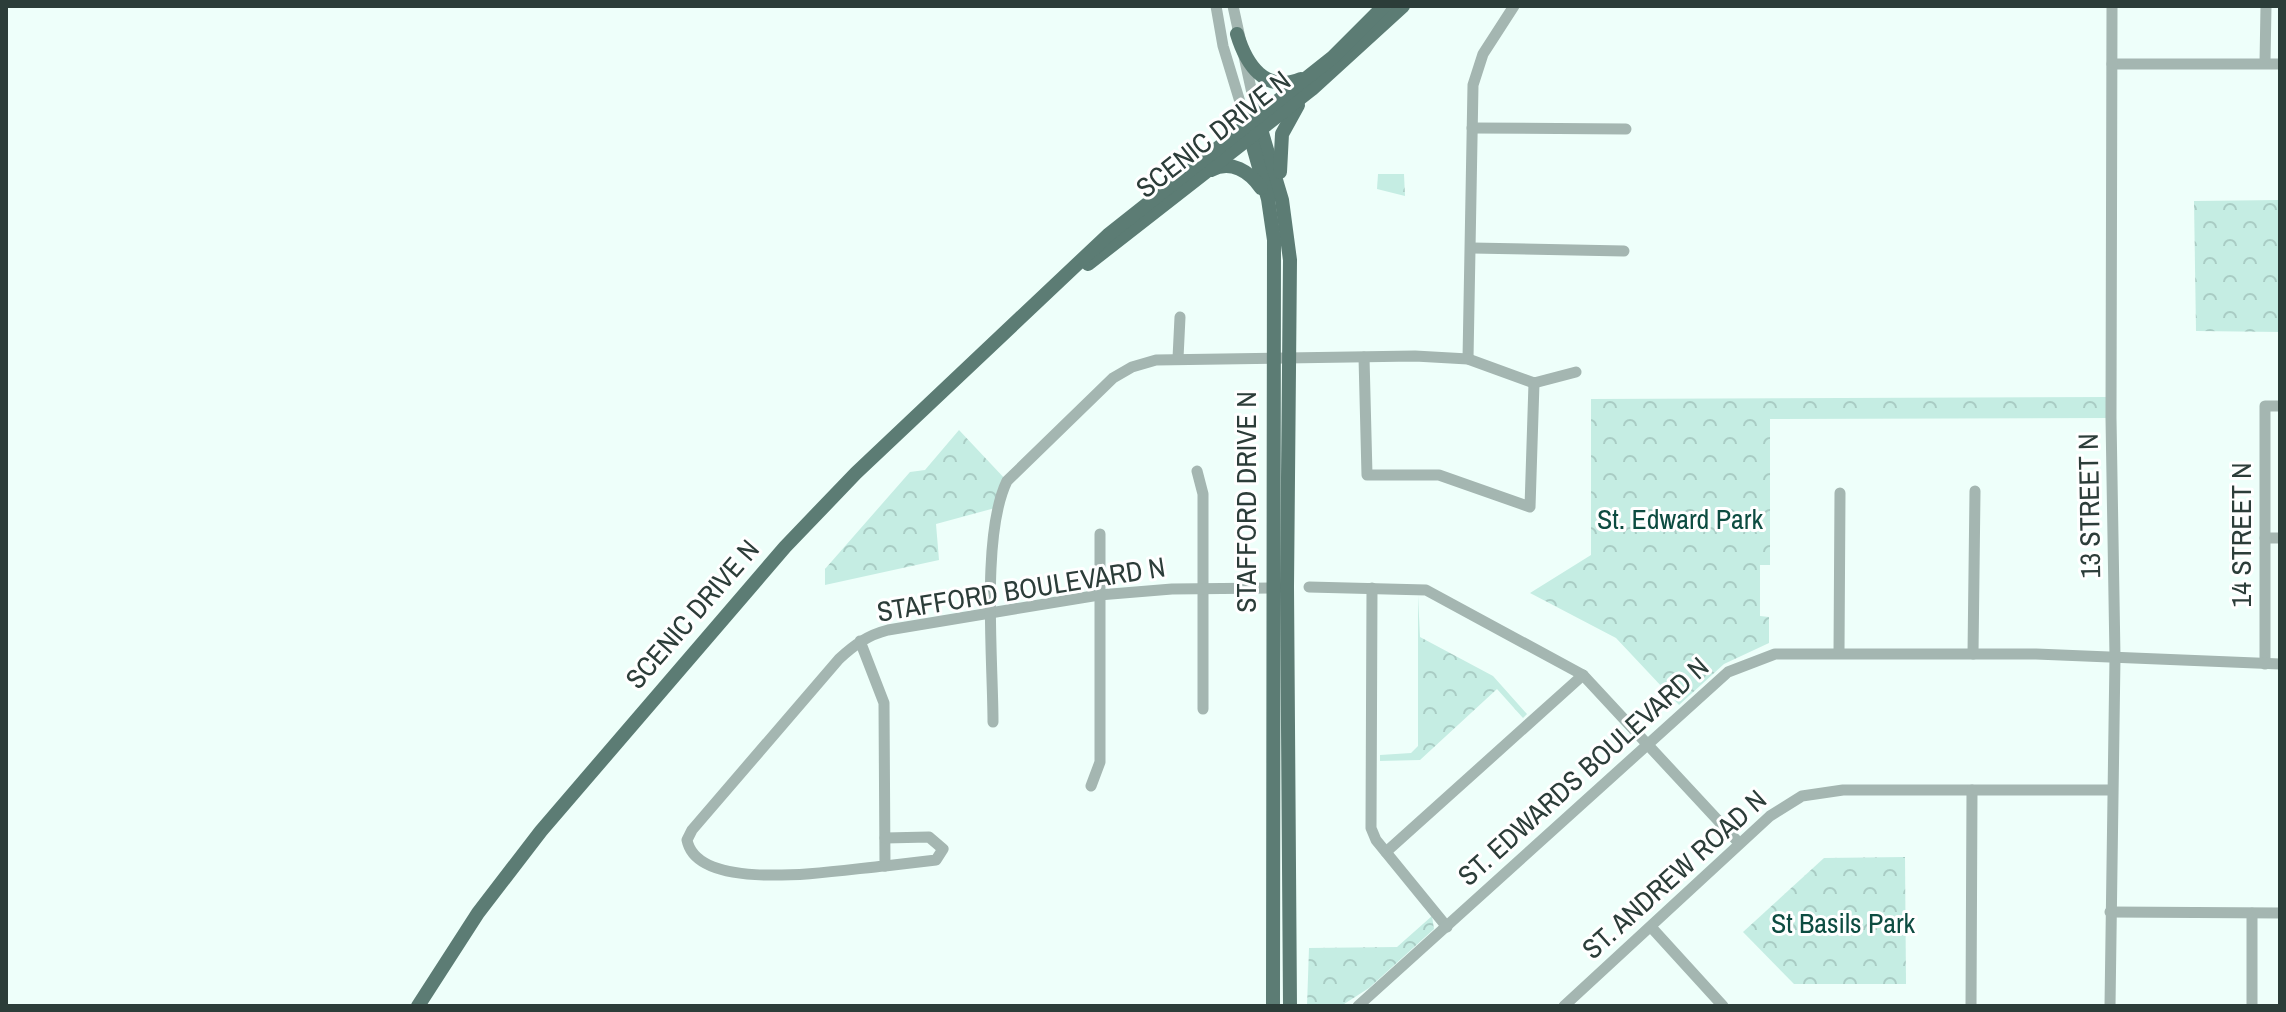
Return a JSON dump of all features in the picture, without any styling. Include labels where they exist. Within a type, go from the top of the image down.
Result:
[{"type":"main road","name":"SCENIC DRIVE N","points":[[1310,82],[1384,6]]},
{"type":"main road","name":"SCENIC DRIVE N","points":[[418,1006],[478,913],[533,841],[785,547],[954,376],[1108,235],[1254,127],[1403,6]]},
{"type":"main road","points":[[1237,34],[1249,64],[1261,76],[1284,84],[1310,82]]},
{"type":"main road","points":[[1275,199],[1282,134],[1310,82]]},
{"type":"main road","name":"SCENIC DRIVE N","points":[[1047,293],[1201,176],[1254,127]]},
{"type":"main road","name":"STAFFORD DRIVE N","points":[[1254,127],[1290,260],[1279,588],[1273,1006]]},
{"type":"main road","points":[[1201,176],[1218,166],[1239,169],[1252,176],[1275,199]]},
{"type":"main road","name":"STAFFORD DRIVE N","points":[[1275,199],[1272,358],[1290,998]]},
{"type":"main road","points":[[1290,998],[1296,1006]]},
{"type":"street","name":"STAFFORD DRIVE N","points":[[1216,6],[1223,46],[1254,127]]},
{"type":"street","name":"STAFFORD DRIVE N","points":[[1233,6],[1254,127]]},
{"type":"street","points":[[1468,359],[1476,69],[1514,6]]},
{"type":"street","name":"13 STREET N","points":[[2110,1006],[2115,657],[2112,6]]},
{"type":"street","points":[[2265,63],[2266,6]]},
{"type":"street","points":[[2112,64],[2280,64]]},
{"type":"street","points":[[1472,128],[1626,129]]},
{"type":"street","points":[[1472,248],[1624,251]]},
{"type":"street","points":[[1178,358],[1180,317]]},
{"type":"street","points":[[1364,357],[1367,475],[1439,475],[1530,507],[1534,383]]},
{"type":"street","points":[[993,722],[994,519],[1007,481],[1113,378],[1141,363],[1178,358],[1468,359],[1534,383],[1576,372]]},
{"type":"street","name":"14 STREET N","points":[[2265,664],[2265,406],[2280,406]]},
{"type":"street","points":[[1197,471],[1203,494],[1203,709]]},
{"type":"street","points":[[1973,654],[1975,491]]},
{"type":"street","points":[[1839,653],[1840,493]]},
{"type":"street","points":[[1091,786],[1100,762],[1100,534]]},
{"type":"street","points":[[2265,538],[2280,538]]},
{"type":"street","points":[[1309,587],[1426,590],[1583,675],[1739,843]]},
{"type":"street","name":"STAFFORD BOULEVARD N","points":[[885,838],[929,837],[943,849],[936,860],[929,863],[740,875],[715,868],[695,856],[687,840],[839,659],[860,641],[888,630],[1099,595],[1203,588],[1279,588]]},
{"type":"street","points":[[1372,588],[1371,828],[1386,852],[1447,927]]},
{"type":"street","name":"STAFFORD BOULEVARD N","points":[[860,641],[884,703],[885,866]]},
{"type":"street","name":"ST. EDWARDS BOULEVARD N","points":[[1358,1006],[1728,672],[1775,654],[1973,654],[2280,664]]},
{"type":"street","points":[[1386,852],[1583,675]]},
{"type":"street","points":[[1971,1006],[1972,790]]},
{"type":"street","name":"ST. ANDREW ROAD N","points":[[1564,1006],[1739,843],[1785,805],[1802,796],[1823,791],[2111,790]]},
{"type":"street","points":[[2110,912],[2280,913]]},
{"type":"street","points":[[2252,913],[2252,1006]]},
{"type":"street","points":[[1651,927],[1723,1006]]},
{"type":"green space","points":[[1378,174],[1404,174],[1405,196],[1377,189]]},
{"type":"green space","points":[[2280,200],[2280,332],[2196,331],[2194,201]]},
{"type":"green space","name":"St. Edward Park","points":[[2111,397],[2111,418],[1770,419],[1770,565],[1760,565],[1760,616],[1769,617],[1769,643],[1724,664],[1679,705],[1616,638],[1530,593],[1591,555],[1591,399]]},
{"type":"green space","points":[[959,430],[1007,481],[995,508],[936,524],[939,560],[825,585],[825,569],[910,472],[925,470]]},
{"type":"green space","points":[[1418,595],[1420,637],[1493,676],[1527,714],[1523,718],[1497,689],[1420,760],[1380,761],[1380,755],[1411,753],[1418,746]]},
{"type":"green space","name":"St Basils Park","points":[[1905,857],[1906,984],[1794,984],[1743,932],[1824,858]]},
{"type":"green space","points":[[1432,916],[1434,929],[1369,988],[1341,1006],[1307,1006],[1309,948],[1397,947]]}]
